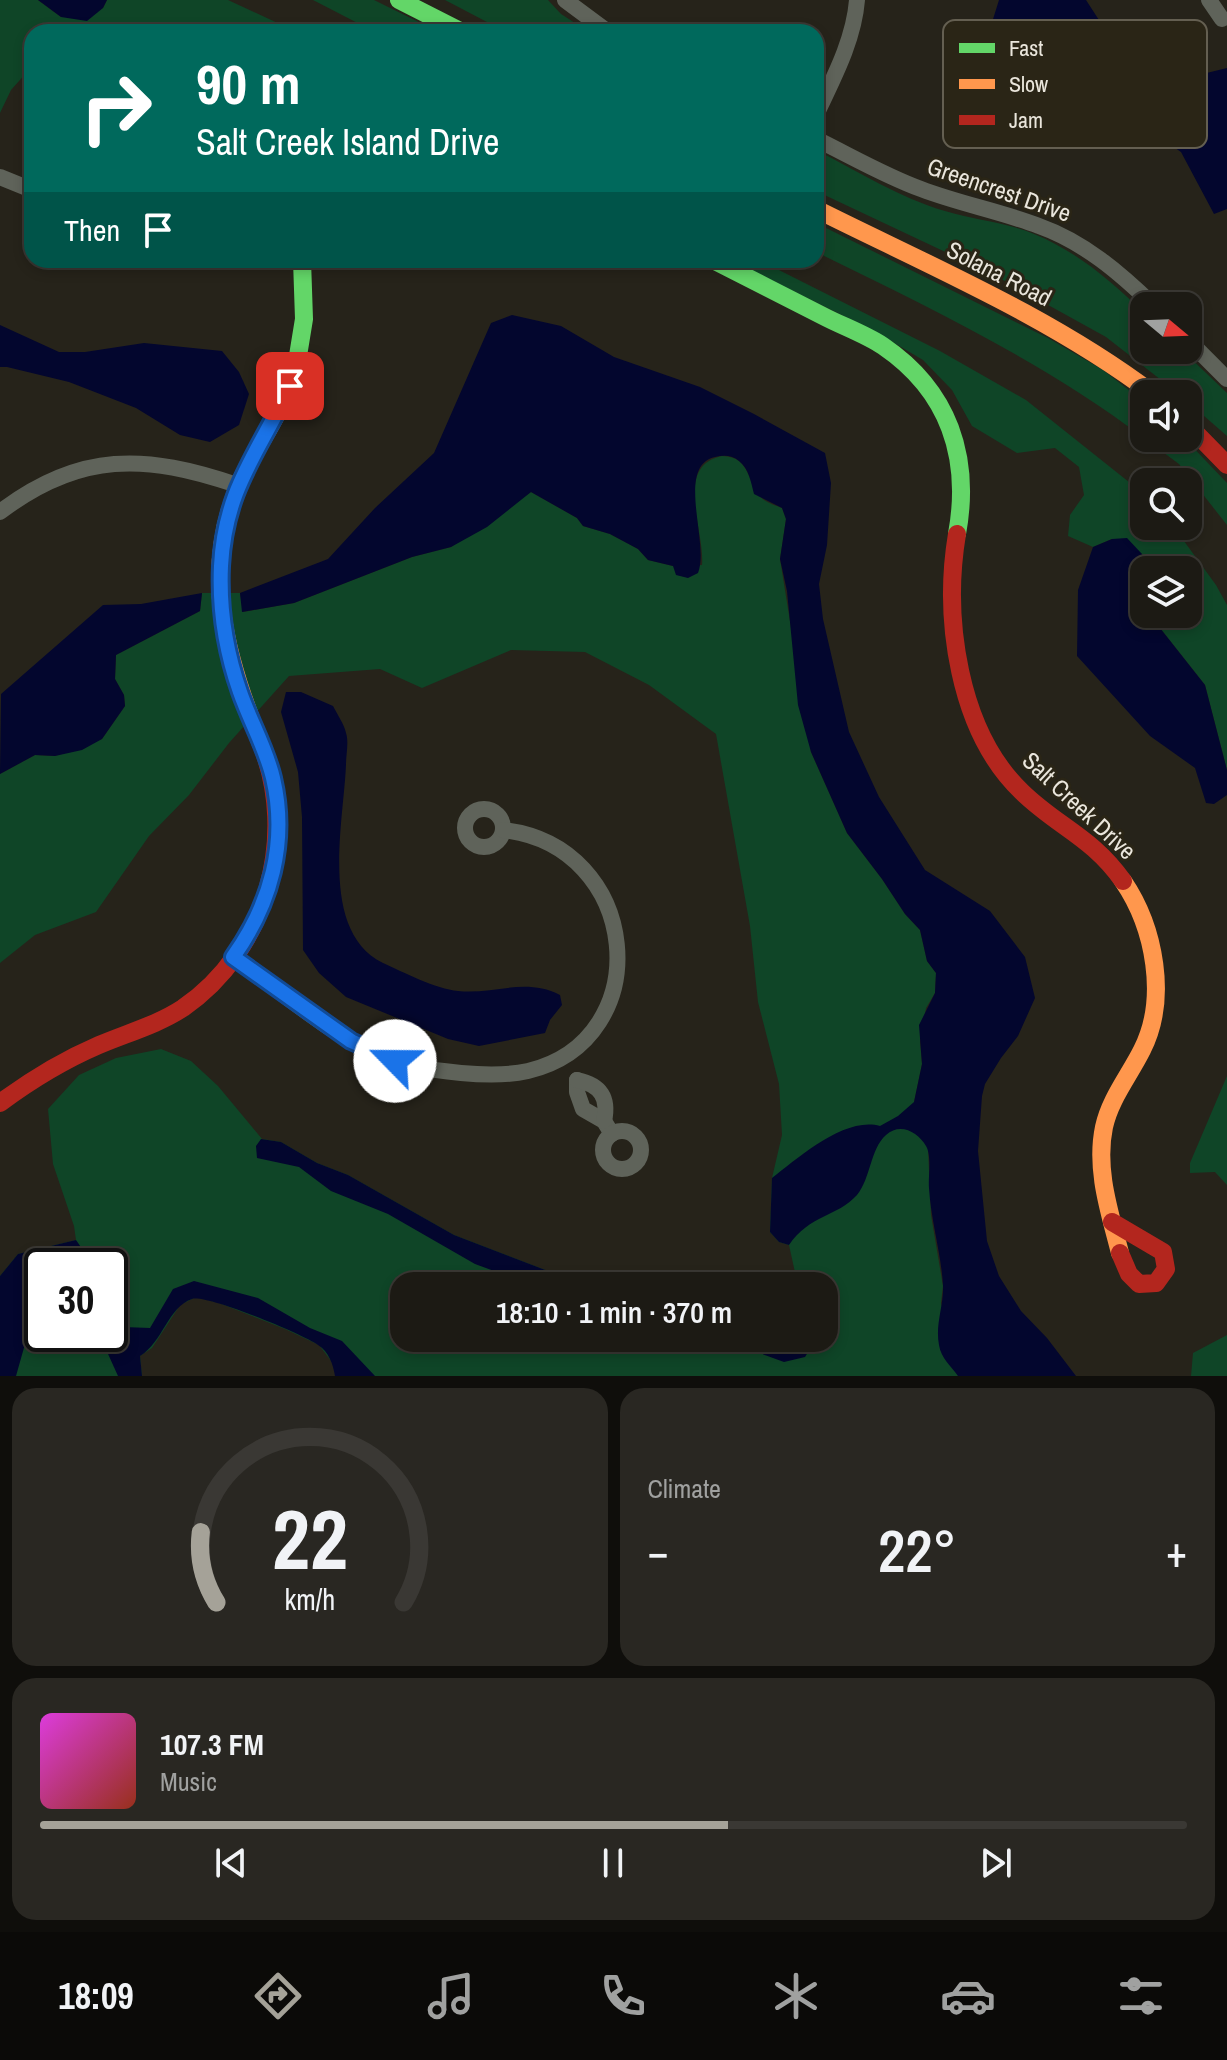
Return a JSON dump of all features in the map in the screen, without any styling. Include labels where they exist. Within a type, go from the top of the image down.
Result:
[{"type":"street","points":[[399,0],[446,24]]},
{"type":"street","points":[[565,0],[597,24]]},
{"type":"street","points":[[824,98],[838,69],[857,0]]},
{"type":"street","points":[[1209,0],[1222,19]]},
{"type":"street","name":"Greencrest Drive","points":[[824,143],[917,188],[1040,226],[1071,240],[1104,261],[1138,292]]},
{"type":"street","points":[[0,177],[24,187]]},
{"type":"street","name":"Solana Road","points":[[824,213],[1060,332],[1134,380]]},
{"type":"street","points":[[0,1103],[67,1060],[175,1013],[216,978],[260,914],[270,886],[279,831],[273,778],[240,692],[224,628],[221,595],[223,540],[237,485],[278,413],[298,360],[306,308],[303,268]]},
{"type":"street","name":"Salt Creek Drive","points":[[729,268],[881,345],[920,377],[948,420],[958,452],[962,500],[953,552],[952,620],[959,666],[970,703],[982,732],[1010,779],[1044,811],[1079,834],[1112,866],[1135,903],[1151,949],[1155,990],[1152,1026],[1146,1046],[1111,1105],[1100,1148],[1100,1174],[1112,1222]]},
{"type":"street","points":[[1202,354],[1227,379]]},
{"type":"street","points":[[1202,439],[1227,465]]},
{"type":"street","points":[[0,512],[58,477],[111,464],[166,465],[237,485]]},
{"type":"street","points":[[233,957],[351,1041],[380,1056],[410,1066],[507,1074],[527,1071],[562,1057],[594,1029],[610,997],[617,962],[614,921],[598,885],[569,855],[527,834],[503,830]]},
{"type":"street","points":[[562,1057],[577,1080],[577,1092],[583,1109],[608,1127],[601,1091],[592,1084],[577,1080]]},
{"type":"green space","points":[[0,0],[38,0],[61,17],[103,8],[107,0],[228,0],[280,24],[24,24],[24,75],[11,90],[0,113]]},
{"type":"green space","points":[[313,0],[374,0],[423,24],[360,24]]},
{"type":"green space","points":[[445,0],[548,0],[577,24],[491,24]]},
{"type":"green space","points":[[824,154],[928,206],[1023,230],[1079,258],[1130,300],[1130,356],[1106,337],[992,274],[824,195]]},
{"type":"green space","points":[[824,227],[1048,338],[1103,370],[1130,391],[1130,428],[1026,360],[824,256]]},
{"type":"green space","points":[[746,268],[775,268],[940,351],[1026,400],[1130,483],[1130,540],[1183,540],[1195,556],[1142,556],[1112,539],[1093,547],[1068,536],[1070,515],[1084,495],[1079,467],[1055,448],[1017,453],[972,426],[952,390],[923,360],[874,331]]},
{"type":"green space","points":[[1141,364],[1197,364],[1227,393],[1227,436],[1202,414],[1202,380],[1161,380]]},
{"type":"green space","points":[[1163,452],[1197,452],[1227,483],[1227,525],[1202,493],[1202,468],[1182,468]]},
{"type":"green space","points":[[722,456],[739,461],[758,494],[782,508],[786,519],[780,559],[811,752],[847,833],[920,930],[927,961],[936,973],[935,993],[926,1008],[920,1041],[922,1064],[914,1102],[928,1148],[931,1215],[943,1286],[941,1303],[958,1376],[369,1376],[332,1362],[319,1345],[285,1329],[196,1297],[180,1305],[152,1348],[140,1356],[142,1376],[0,1376],[0,1276],[18,1254],[24,1253],[24,1352],[128,1352],[128,1248],[43,1248],[76,1240],[53,1164],[48,1109],[79,1075],[116,1058],[161,1049],[191,1061],[218,1086],[262,1139],[281,1142],[317,1163],[348,1175],[454,1235],[550,1272],[390,1272],[390,1352],[838,1352],[838,1272],[795,1272],[789,1245],[779,1242],[770,1232],[772,1178],[782,1135],[779,1084],[758,1002],[750,926],[716,734],[649,685],[585,652],[511,650],[422,688],[380,669],[289,676],[229,743],[189,795],[149,836],[96,912],[35,935],[0,963],[0,774],[35,755],[55,756],[102,739],[125,706],[124,695],[115,679],[116,655],[200,611],[202,593],[240,593],[243,612],[294,603],[412,557],[451,547],[531,492],[577,518],[583,526],[610,534],[638,549],[648,560],[673,566],[702,565],[695,501],[699,472],[707,462]]},
{"type":"green space","points":[[1202,566],[1227,605],[1227,770],[1205,685],[1160,628],[1202,628]]},
{"type":"green space","points":[[1227,1076],[1227,1185],[1215,1172],[1190,1173],[1190,1163]]},
{"type":"green space","points":[[1227,1335],[1227,1376],[1191,1376],[1193,1353]]},
{"type":"water","points":[[38,0],[107,0],[103,8],[87,21],[61,17]]},
{"type":"water","points":[[999,0],[1086,0],[1099,20],[993,20]]},
{"type":"water","points":[[1227,68],[1227,209],[1214,214],[1181,152],[1175,148],[1207,148],[1207,73]]},
{"type":"water","points":[[512,315],[561,326],[614,357],[700,387],[825,453],[831,483],[827,545],[819,584],[823,619],[849,732],[879,797],[925,870],[990,911],[1025,957],[1035,998],[1018,1036],[985,1084],[982,1096],[978,1151],[987,1241],[999,1276],[1021,1311],[1047,1338],[1076,1376],[958,1376],[944,1358],[938,1337],[943,1285],[930,1200],[929,1155],[923,1141],[908,1130],[897,1129],[886,1135],[873,1156],[862,1188],[841,1208],[805,1228],[789,1245],[779,1242],[770,1232],[772,1178],[808,1150],[837,1133],[852,1127],[880,1126],[914,1102],[922,1064],[919,1025],[935,993],[936,973],[927,961],[920,930],[847,833],[811,752],[798,705],[787,591],[780,559],[786,519],[782,508],[754,494],[751,480],[739,461],[728,456],[715,457],[703,463],[697,475],[695,490],[701,560],[698,573],[688,578],[676,575],[673,566],[648,560],[638,549],[610,534],[583,526],[577,518],[531,492],[487,527],[451,547],[412,557],[294,603],[242,612],[240,593],[328,559],[375,508],[434,453],[491,323]]},
{"type":"water","points":[[0,325],[59,352],[85,352],[144,343],[222,351],[239,372],[249,394],[239,425],[210,442],[180,435],[136,408],[69,382],[0,367]]},
{"type":"water","points":[[1127,538],[1142,556],[1130,556],[1130,628],[1160,628],[1205,685],[1227,770],[1227,795],[1214,804],[1206,803],[1195,768],[1150,736],[1077,656],[1078,590],[1093,547],[1112,539]]},
{"type":"water","points":[[202,593],[200,611],[116,655],[115,679],[124,695],[125,706],[102,739],[82,750],[55,756],[35,755],[0,774],[1,694],[103,605],[141,604]]},
{"type":"water","points":[[286,692],[301,692],[333,706],[345,730],[347,744],[339,873],[342,901],[350,926],[363,948],[383,963],[449,990],[471,992],[534,987],[560,995],[562,1005],[550,1020],[545,1033],[479,1046],[448,1039],[346,997],[319,973],[303,950],[302,817],[298,772],[281,712]]},
{"type":"water","points":[[261,1139],[281,1142],[317,1163],[348,1175],[454,1235],[550,1272],[497,1272],[475,1264],[388,1214],[331,1191],[299,1167],[257,1158],[256,1146]]},
{"type":"water","points":[[76,1240],[82,1248],[43,1248]]},
{"type":"water","points":[[24,1253],[24,1348],[16,1376],[0,1376],[0,1276],[18,1254]]},
{"type":"water","points":[[194,1281],[258,1298],[310,1328],[342,1341],[375,1376],[335,1376],[328,1355],[309,1340],[234,1308],[192,1299],[177,1309],[148,1350],[140,1356],[142,1376],[118,1376],[107,1352],[128,1352],[128,1327],[150,1328],[173,1289]]},
{"type":"water","points":[[757,1352],[808,1352],[805,1357],[784,1362]]},
{"type":"traffic: fast","points":[[399,0],[446,24]]},
{"type":"traffic: fast","points":[[296,368],[304,319],[302,268]]},
{"type":"traffic: fast","points":[[729,268],[883,346],[906,364],[924,384],[939,405],[957,453],[961,478],[957,534]]},
{"type":"traffic: slow","points":[[824,213],[1032,317],[1134,380]]},
{"type":"traffic: slow","points":[[261,744],[228,645],[220,579],[222,545],[229,512],[242,478],[279,411],[296,368]]},
{"type":"traffic: slow","points":[[1120,1253],[1102,1175],[1104,1127],[1150,1030],[1156,987],[1150,942],[1143,920],[1123,881]]},
{"type":"traffic: jam","points":[[1202,439],[1227,465]]},
{"type":"traffic: jam","points":[[957,534],[952,601],[955,636],[960,672],[983,738],[1000,767],[1022,792],[1099,853],[1123,881]]},
{"type":"traffic: jam","points":[[0,1103],[73,1057],[183,1008],[212,984],[236,955],[254,924],[267,889],[275,853],[276,816],[272,780],[261,744]]},
{"type":"traffic: jam","points":[[1112,1222],[1163,1252],[1166,1269],[1156,1283],[1139,1284],[1129,1274],[1120,1253]]},
{"type":"route","points":[[290,386],[237,485],[223,540],[221,595],[224,628],[240,692],[273,778],[279,831],[270,886],[260,914],[233,957],[351,1041],[395,1061]]}]
